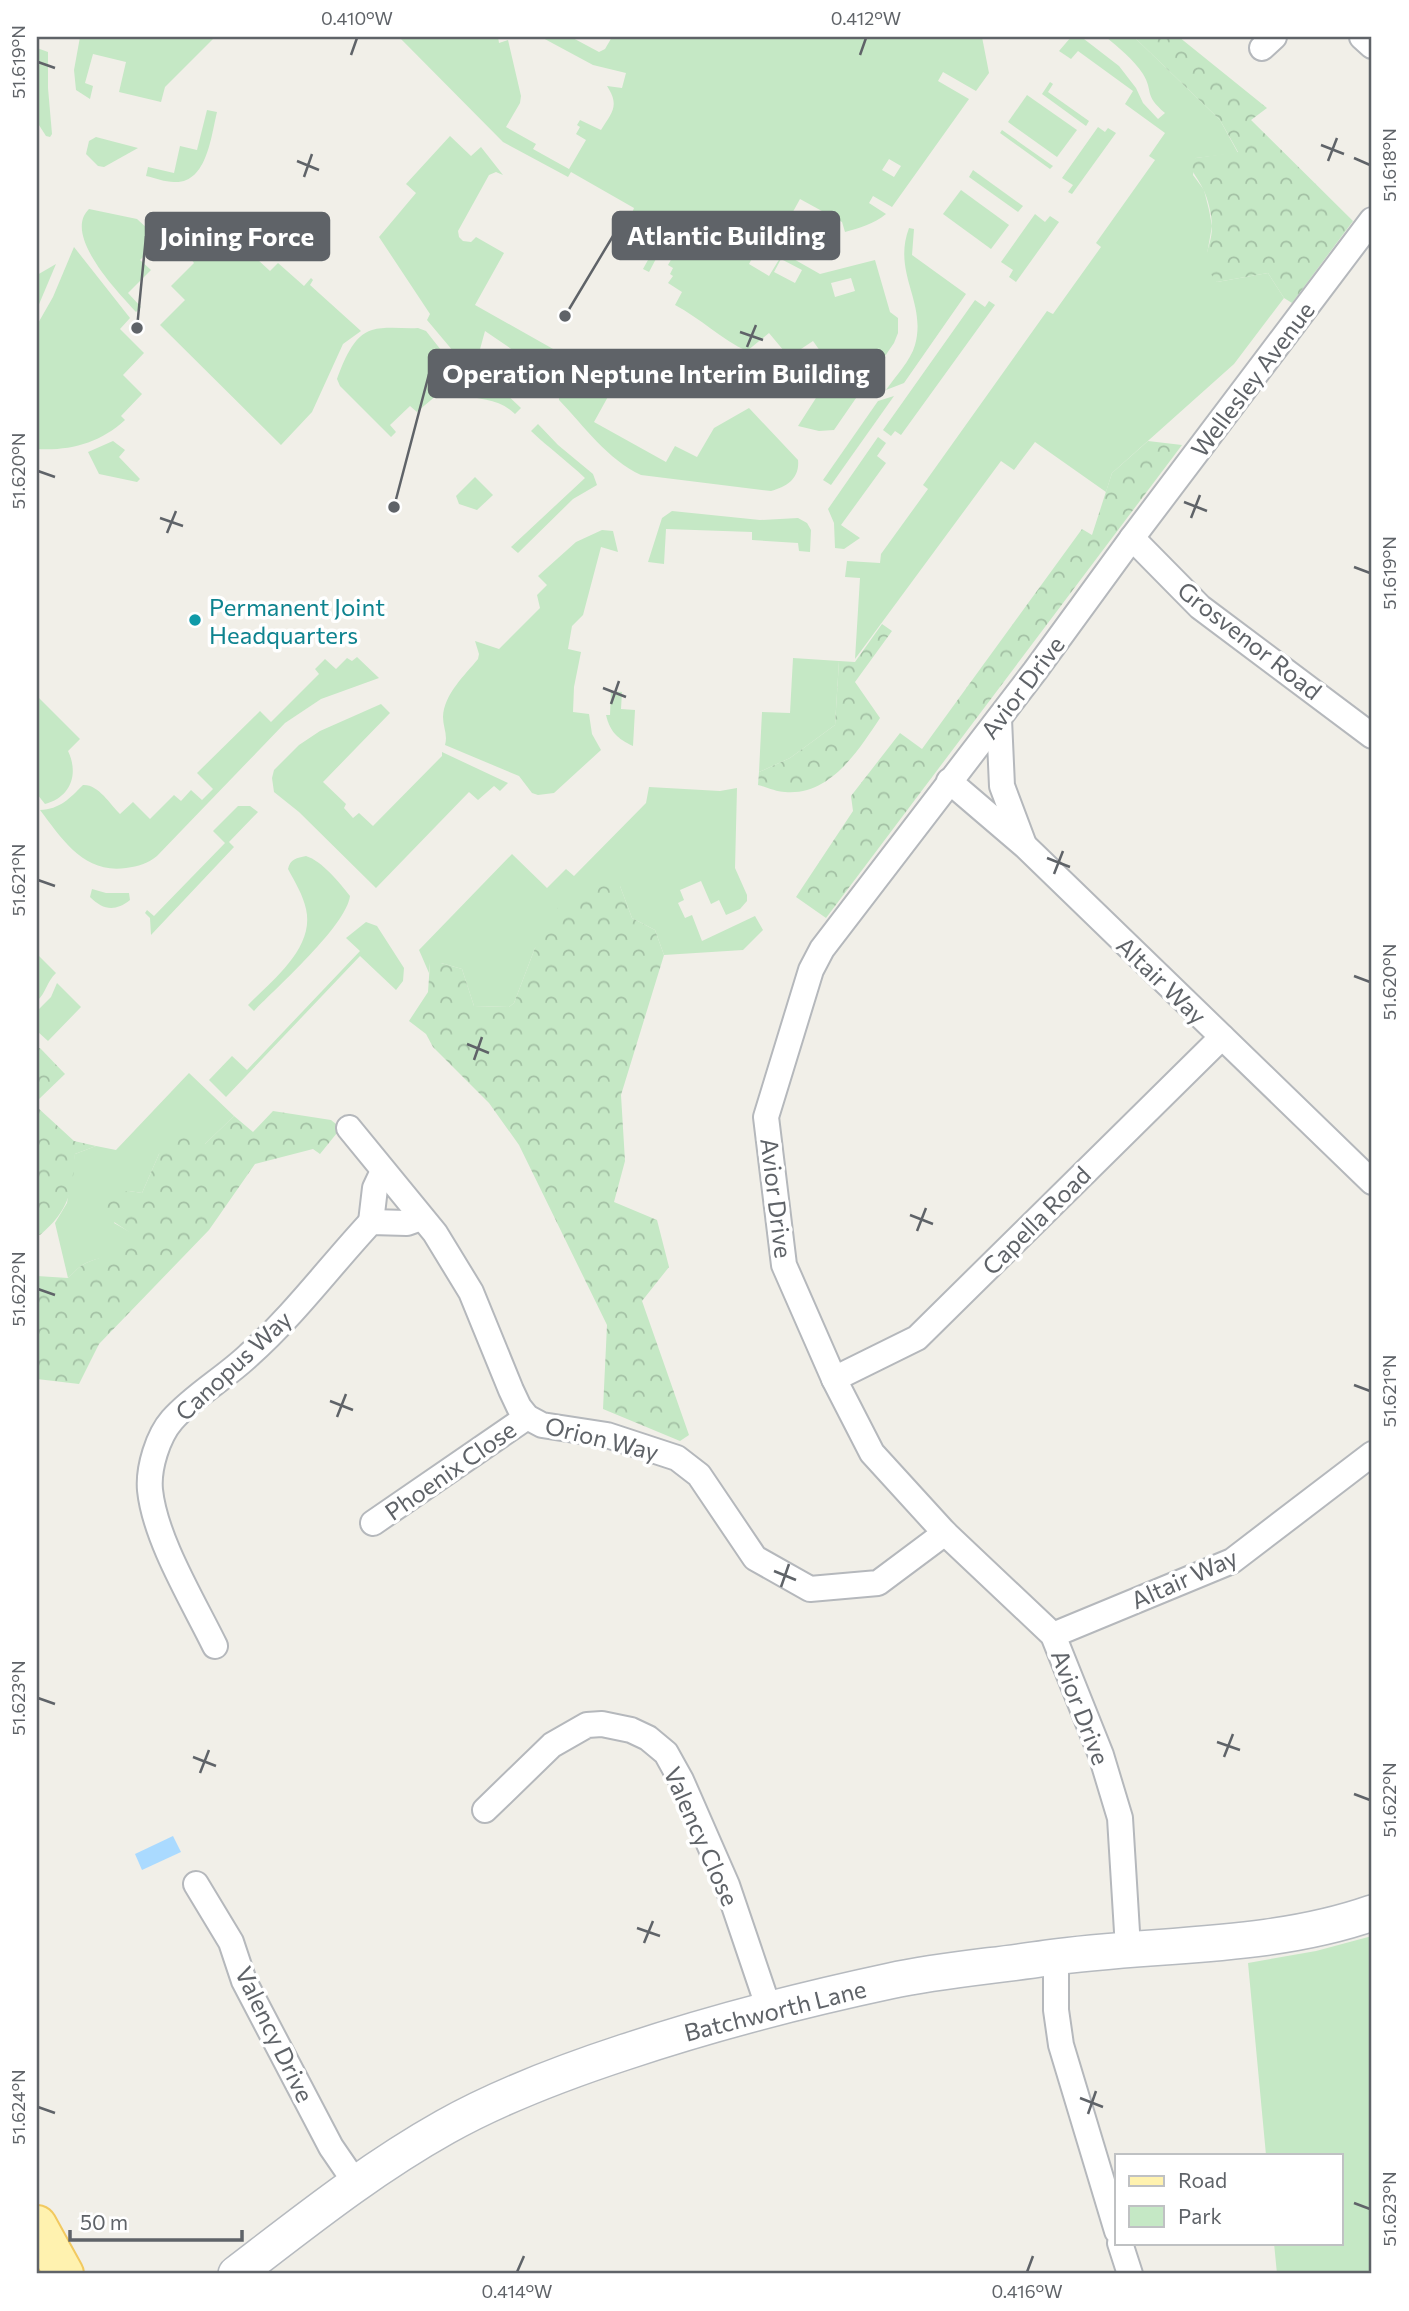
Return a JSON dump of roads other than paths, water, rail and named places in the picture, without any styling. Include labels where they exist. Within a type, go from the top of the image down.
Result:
[{"type":"main road","points":[[37,2225],[64,2274]]},
{"type":"street","points":[[1362,37],[1372,46]]},
{"type":"street","name":"Wellesley Avenue","points":[[1132,538],[1372,220]]},
{"type":"street","name":"Avior Drive","points":[[1128,1948],[1120,1818],[1101,1755],[1053,1635],[945,1533],[872,1453],[834,1379],[784,1265],[766,1116],[811,970],[822,949],[999,719],[1132,538]]},
{"type":"street","name":"Grosvenor Road","points":[[1132,538],[1200,607],[1372,736]]},
{"type":"street","points":[[999,719],[1002,786],[1025,846]]},
{"type":"street","name":"Altair Way","points":[[949,781],[1025,846],[1372,1182]]},
{"type":"street","name":"Capella Road","points":[[834,1379],[917,1338],[1222,1037]]},
{"type":"street","name":"Orion Way","points":[[349,1128],[441,1242],[471,1292],[511,1390],[527,1417],[542,1425],[607,1435],[677,1458],[699,1475],[755,1558],[810,1589],[878,1583],[945,1533]]},
{"type":"street","points":[[383,1171],[375,1188],[371,1222],[407,1223],[421,1218]]},
{"type":"street","name":"Canopus Way","points":[[215,1646],[172,1558],[155,1514],[150,1488],[151,1469],[157,1450],[172,1420],[215,1381],[248,1357],[284,1321],[371,1222]]},
{"type":"street","name":"Phoenix Close","points":[[373,1523],[527,1417]]},
{"type":"street","name":"Altair Way","points":[[1053,1635],[1232,1561],[1372,1454]]},
{"type":"street","name":"Valency Close","points":[[485,1810],[552,1745],[587,1725],[602,1724],[631,1730],[648,1738],[666,1754],[686,1792],[727,1885],[769,2009]]},
{"type":"street","name":"Valency Drive","points":[[196,1884],[231,1942],[244,1981],[331,2147],[355,2182]]},
{"type":"street","name":"Batchworth Lane","points":[[236,2274],[355,2182],[445,2127],[510,2095],[587,2064],[673,2036],[769,2009],[893,1980],[1128,1948],[1280,1934],[1340,1923],[1372,1913]]},
{"type":"street","points":[[1056,1957],[1056,2010],[1061,2045],[1115,2224]]},
{"type":"street","points":[[1121,2244],[1130,2274]]},
{"type":"water","points":[[173,1836],[181,1852],[142,1870],[135,1854]]},
{"type":"place","name":"Atlantic Building","points":[[565,316]]},
{"type":"place","name":"Joining Force","points":[[137,328]]},
{"type":"place","name":"Operation Neptune Interim Building","points":[[394,507]]},
{"type":"place","name":"Permanent Joint Headquarters","points":[[195,620]]}]
